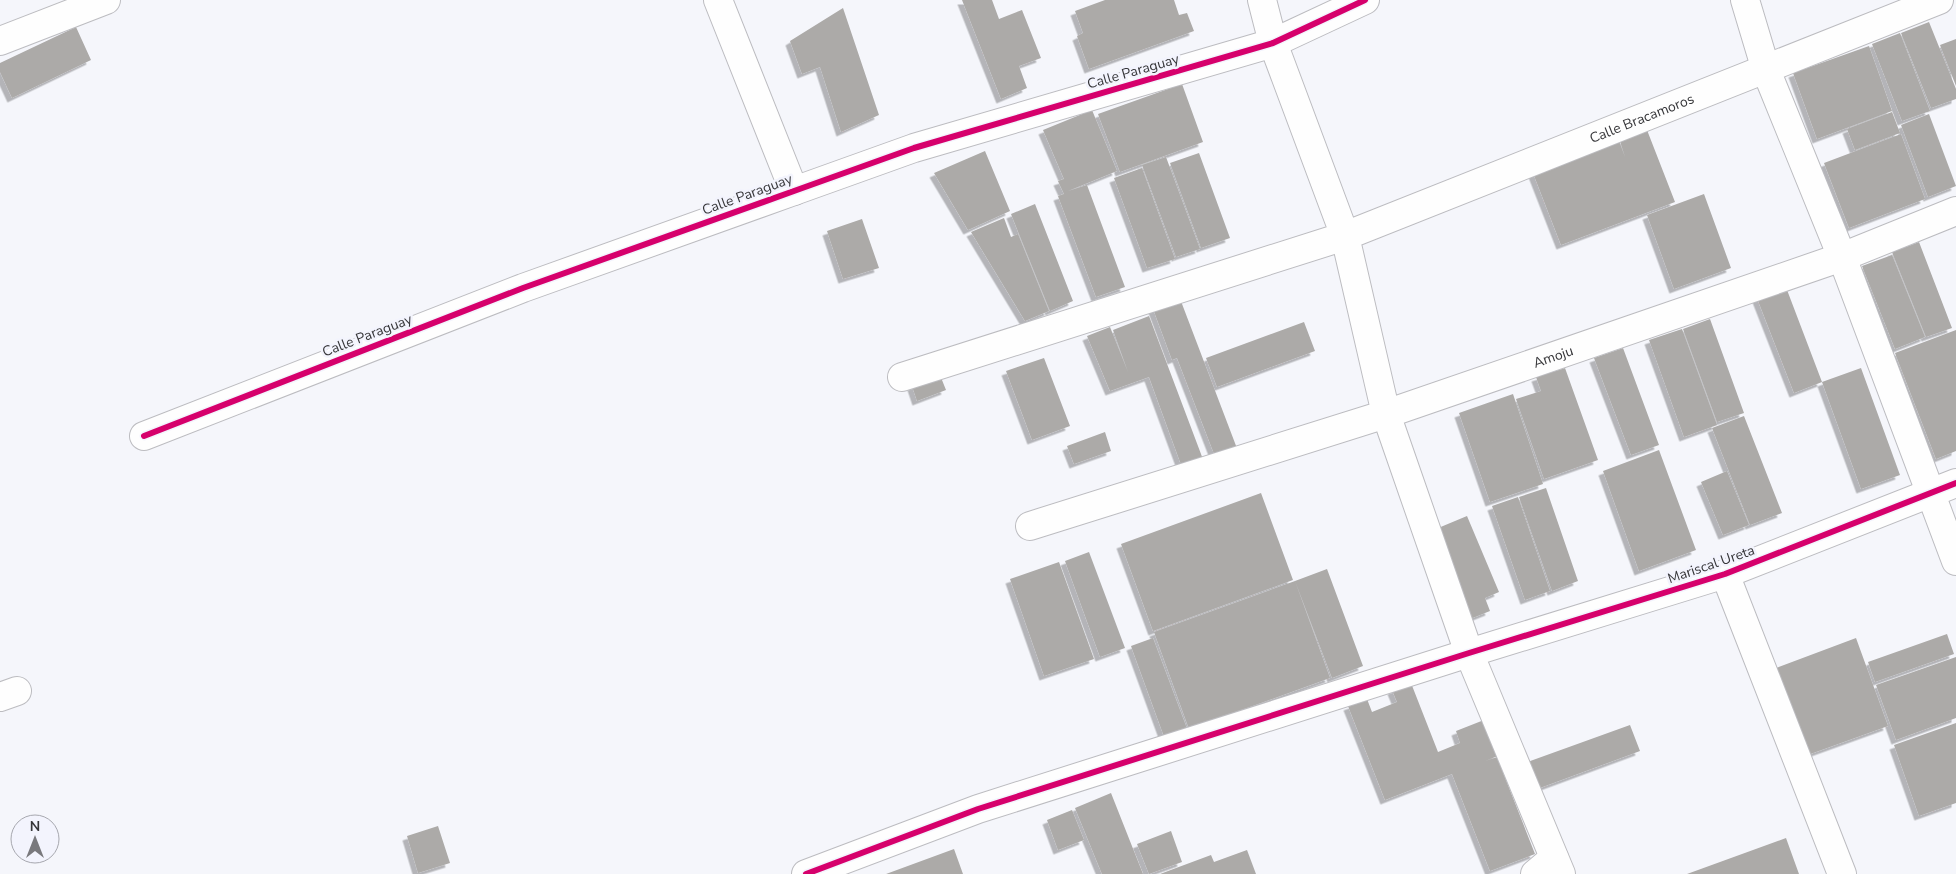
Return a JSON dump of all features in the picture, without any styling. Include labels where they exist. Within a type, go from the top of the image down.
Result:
[{"type":"street","points":[[0,41],[106,0]]},
{"type":"street","points":[[718,0],[794,191]]},
{"type":"street","points":[[1262,0],[1273,43],[1345,236],[1386,414],[1469,653],[1550,869]]},
{"type":"street","name":"Calle Paraguay","points":[[144,436],[522,288],[914,148],[1273,43],[1365,0]]},
{"type":"street","points":[[1745,0],[1766,70],[1842,257],[1956,561]]},
{"type":"street","name":"Calle Bracamoros","points":[[902,377],[1345,236],[1939,0]]},
{"type":"street","name":"Amoju","points":[[1030,526],[1386,414],[1842,257],[1956,211]]},
{"type":"street","name":"Mariscal Ureta","points":[[806,874],[978,809],[1725,574],[1956,483]]},
{"type":"street","points":[[1725,574],[1842,874]]},
{"type":"building","points":[[962,0],[992,0],[999,19],[1022,10],[1041,58],[1019,66],[1027,88],[1001,99]]},
{"type":"building","points":[[1105,0],[1174,0],[1179,15],[1187,13],[1194,31],[1089,69],[1077,36],[1083,33],[1075,11]]},
{"type":"building","points":[[843,8],[879,115],[841,132],[820,67],[802,74],[790,41]]},
{"type":"building","points":[[1929,22],[1956,89],[1956,99],[1931,108],[1901,33]]},
{"type":"building","points":[[76,27],[91,60],[12,98],[0,72],[0,63]]},
{"type":"building","points":[[1900,33],[1930,111],[1902,121],[1872,44]]},
{"type":"building","points":[[1956,39],[1956,86],[1940,45]]},
{"type":"building","points":[[1869,46],[1892,111],[1817,139],[1793,73]]},
{"type":"building","points":[[1182,84],[1203,142],[1120,172],[1098,114]]},
{"type":"building","points":[[1092,110],[1117,171],[1068,191],[1087,185],[1125,287],[1096,297],[1058,196],[1064,194],[1058,181],[1064,179],[1043,130]]},
{"type":"building","points":[[1892,112],[1900,133],[1855,150],[1847,129]]},
{"type":"building","points":[[1929,114],[1956,186],[1928,197],[1901,125]]},
{"type":"building","points":[[1647,130],[1675,202],[1561,245],[1533,173],[1619,141],[1625,157],[1620,141]]},
{"type":"building","points":[[1901,134],[1925,199],[1849,228],[1824,163]]},
{"type":"building","points":[[985,151],[1010,211],[968,230],[934,173]]},
{"type":"building","points":[[1199,153],[1230,238],[1201,248],[1170,163]]},
{"type":"building","points":[[1166,157],[1200,249],[1176,257],[1142,165]]},
{"type":"building","points":[[1142,168],[1175,259],[1147,268],[1114,178]]},
{"type":"building","points":[[1704,194],[1731,268],[1674,289],[1647,215]]},
{"type":"building","points":[[1035,204],[1073,301],[1050,311],[1011,214]]},
{"type":"building","points":[[1004,218],[1011,237],[1018,234],[1049,311],[1025,321],[971,232]]},
{"type":"building","points":[[862,219],[879,268],[843,279],[827,231]]},
{"type":"building","points":[[1919,242],[1952,328],[1926,337],[1892,252]]},
{"type":"building","points":[[1892,255],[1925,337],[1895,349],[1862,266]]},
{"type":"building","points":[[1784,282],[1822,382],[1794,393],[1755,293]]},
{"type":"building","points":[[1179,296],[1238,451],[1216,459],[1177,358],[1172,360],[1152,306]]},
{"type":"building","points":[[1149,316],[1204,462],[1183,470],[1149,377],[1110,391],[1087,336],[1110,327],[1128,372],[1113,330]]},
{"type":"building","points":[[1710,319],[1744,413],[1717,422],[1683,329]]},
{"type":"building","points":[[1304,322],[1315,351],[1217,387],[1206,358]]},
{"type":"building","points":[[1682,329],[1717,425],[1684,437],[1649,340]]},
{"type":"building","points":[[1956,330],[1956,451],[1936,459],[1895,353]]},
{"type":"building","points":[[1623,348],[1659,445],[1631,455],[1594,358]]},
{"type":"building","points":[[1044,358],[1070,426],[1032,440],[1006,371]]},
{"type":"building","points":[[1565,368],[1598,460],[1544,479],[1516,399],[1541,391],[1536,377]]},
{"type":"building","points":[[1861,368],[1900,475],[1861,489],[1822,382]]},
{"type":"building","points":[[940,375],[946,390],[917,401],[912,386]]},
{"type":"building","points":[[1513,394],[1543,484],[1490,502],[1459,413]]},
{"type":"building","points":[[1744,416],[1782,513],[1750,525],[1712,428]]},
{"type":"building","points":[[1105,432],[1111,451],[1074,464],[1067,446]]},
{"type":"building","points":[[1659,450],[1696,550],[1639,571],[1603,471]]},
{"type":"building","points":[[1727,471],[1749,525],[1723,535],[1701,482]]},
{"type":"building","points":[[1546,488],[1578,581],[1552,591],[1519,497]]},
{"type":"building","points":[[1261,493],[1293,580],[1153,631],[1121,544]]},
{"type":"building","points":[[1518,497],[1550,591],[1525,600],[1492,506]]},
{"type":"building","points":[[1467,516],[1499,592],[1485,598],[1490,611],[1470,619],[1431,531]]},
{"type":"building","points":[[1089,552],[1125,648],[1100,657],[1065,561]]},
{"type":"building","points":[[1059,562],[1094,659],[1044,676],[1010,579]]},
{"type":"building","points":[[1327,569],[1363,666],[1332,678],[1295,581]]},
{"type":"building","points":[[1295,581],[1330,678],[1189,729],[1154,632]]},
{"type":"building","points":[[1947,634],[1954,654],[1875,682],[1868,662]]},
{"type":"building","points":[[1153,638],[1189,734],[1166,742],[1131,646]]},
{"type":"building","points":[[1856,638],[1888,726],[1802,757],[1771,670]]},
{"type":"building","points":[[1956,657],[1956,718],[1896,740],[1876,685]]},
{"type":"building","points":[[1411,683],[1438,752],[1460,743],[1456,731],[1484,720],[1498,756],[1485,761],[1497,757],[1535,854],[1490,871],[1452,774],[1385,800],[1348,706],[1367,699],[1372,712],[1397,702],[1392,690]]},
{"type":"building","points":[[1956,723],[1956,803],[1919,816],[1894,745]]},
{"type":"building","points":[[1630,725],[1640,751],[1529,792],[1519,765]]},
{"type":"building","points":[[1111,793],[1143,874],[1102,874],[1075,808]]},
{"type":"building","points":[[1072,810],[1084,840],[1058,850],[1047,820]]},
{"type":"building","points":[[438,826],[450,863],[418,873],[407,836]]},
{"type":"building","points":[[1171,831],[1182,862],[1149,874],[1137,844]]},
{"type":"building","points":[[1786,838],[1799,874],[1687,874]]},
{"type":"building","points":[[954,849],[963,874],[886,874]]},
{"type":"building","points":[[1247,850],[1256,874],[1160,874],[1211,855],[1214,862]]},
{"type":"cycle path","points":[[144,436],[523,288],[914,148],[1273,43],[1365,0]]},
{"type":"cycle path","points":[[806,874],[978,809],[1725,574],[1956,483]]}]
